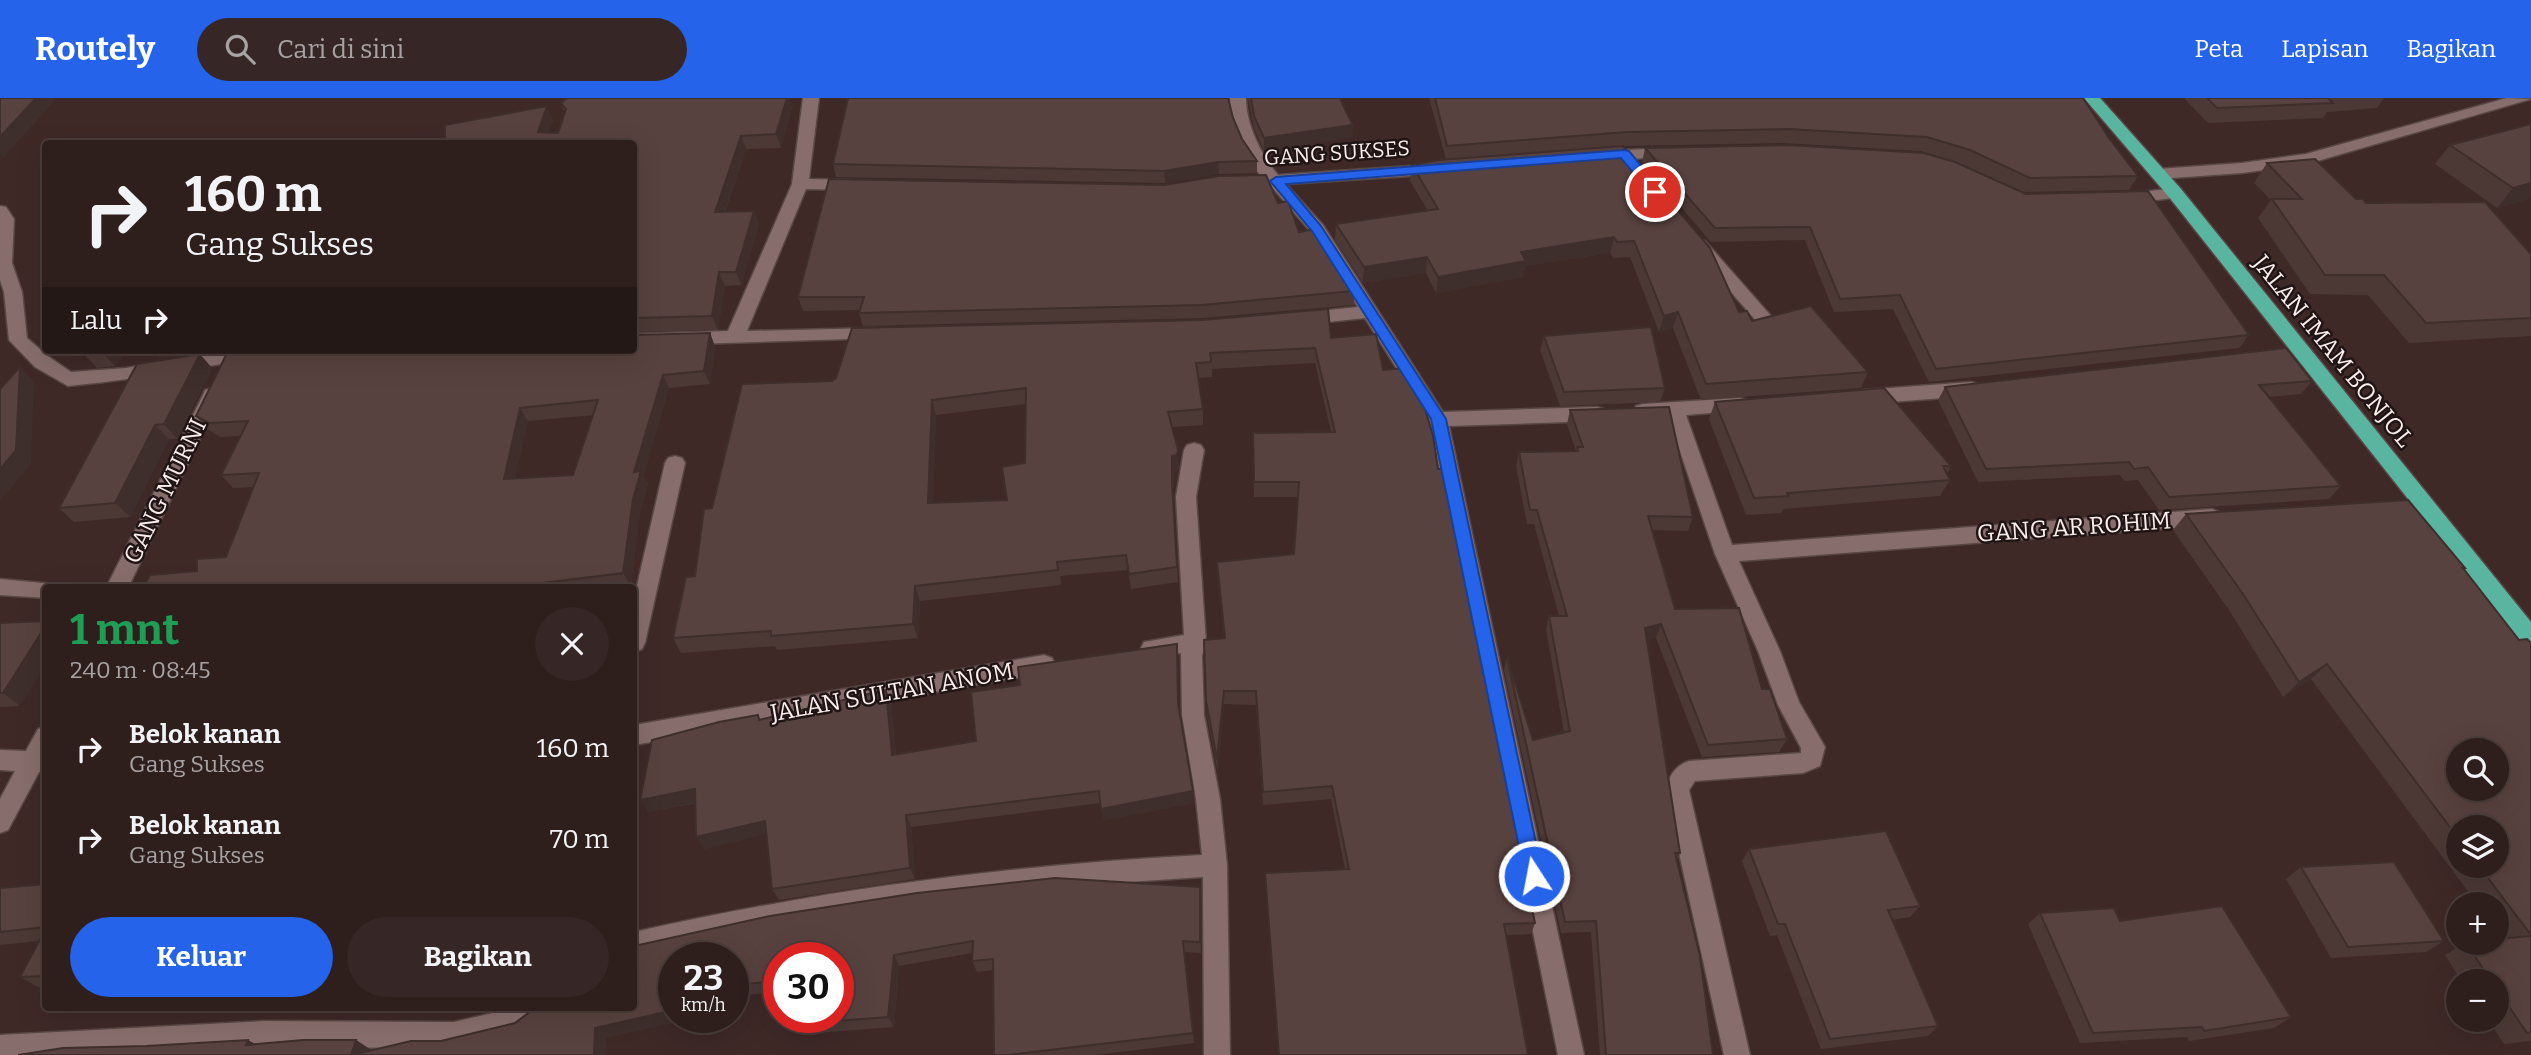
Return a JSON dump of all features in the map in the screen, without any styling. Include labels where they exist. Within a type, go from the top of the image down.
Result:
[{"type":"highway","name":"JALAN IMAM BONJOL","points":[[2092,98],[2175,193],[2531,638]]},
{"type":"street","points":[[735,337],[800,184],[811,98]]},
{"type":"street","points":[[1238,98],[1238,111],[1258,162],[1317,229],[1438,419],[1571,1055]]},
{"type":"street","points":[[2158,174],[2307,159],[2499,101],[2524,98]]},
{"type":"street","points":[[1583,157],[1690,153]]},
{"type":"street","points":[[1624,154],[1642,175]]},
{"type":"street","name":"GANG SUKSES","points":[[1230,182],[1458,167]]},
{"type":"street","points":[[800,184],[869,186]]},
{"type":"street","points":[[2108,199],[2175,193]]},
{"type":"street","points":[[0,211],[6,219],[3,263],[13,292],[9,342],[68,379],[126,374],[232,356],[271,354]]},
{"type":"street","points":[[1684,228],[1765,320]]},
{"type":"street","points":[[1286,320],[1370,312]]},
{"type":"street","points":[[637,340],[888,334]]},
{"type":"street","points":[[2274,352],[2299,350]]},
{"type":"street","name":"GANG MURNI","points":[[119,584],[232,356]]},
{"type":"street","points":[[1846,398],[1985,387]]},
{"type":"street","points":[[1438,419],[1675,410],[1754,404]]},
{"type":"street","points":[[1675,410],[1725,554],[1769,651],[1789,705],[1813,747],[1812,759],[1803,763],[1689,771],[1681,779],[1677,790],[1737,1055]]},
{"type":"street","points":[[1194,450],[1186,497],[1195,642],[1191,656],[1193,715],[1208,799],[1215,865],[1217,1055]]},
{"type":"street","points":[[637,630],[675,463]]},
{"type":"street","points":[[2396,505],[2424,503]]},
{"type":"street","name":"GANG AR ROHIM","points":[[1725,554],[2231,516]]},
{"type":"street","points":[[0,587],[42,590]]},
{"type":"street","points":[[1126,652],[1195,642]]},
{"type":"street","name":"JALAN SULTAN ANOM","points":[[637,735],[736,720],[961,677],[1072,660]]},
{"type":"street","points":[[0,760],[39,762]]},
{"type":"street","points":[[0,822],[39,762]]},
{"type":"street","points":[[637,943],[712,925],[1008,878],[1215,865]]},
{"type":"street","points":[[0,1048],[264,1034],[454,1035],[517,1022],[532,1011]]},
{"type":"building","points":[[0,98],[36,98],[0,137]]},
{"type":"building","points":[[567,98],[787,98],[776,134],[741,136],[715,212],[754,211],[736,272],[719,272],[712,316],[637,318],[637,140],[445,140],[445,125],[547,106],[538,132],[558,133],[566,109],[561,103]]},
{"type":"building","points":[[848,98],[1228,98],[1242,139],[1257,161],[1218,162],[1164,171],[833,164]]},
{"type":"building","points":[[1251,98],[1340,98],[1353,125],[1264,138],[1254,116]]},
{"type":"building","points":[[1435,98],[2083,98],[2138,176],[2030,178],[1970,150],[1927,137],[1788,129],[1627,132],[1447,146]]},
{"type":"building","points":[[2207,98],[2328,98],[2333,103],[2217,108]]},
{"type":"building","points":[[2531,124],[2531,183],[2513,188],[2450,145]]},
{"type":"building","points":[[1788,145],[1924,153],[1955,162],[2026,194],[2148,191],[2249,335],[1936,369],[1900,295],[1840,299],[1810,227],[1715,228],[1645,148]]},
{"type":"building","points":[[1623,146],[1710,248],[1739,312],[1747,311],[1752,321],[1811,306],[1868,372],[1706,384],[1678,312],[1664,316],[1634,241],[1617,242],[1614,237],[1521,252],[1526,261],[1438,277],[1427,257],[1364,267],[1336,224],[1438,209],[1412,165],[1439,160]]},
{"type":"building","points":[[2315,159],[2356,199],[2363,199],[2366,203],[2485,202],[2531,254],[2531,318],[2426,323],[2384,275],[2325,275],[2272,199],[2302,199],[2267,163]]},
{"type":"building","points":[[1266,175],[1278,203],[1288,201],[1299,232],[1315,229],[1354,291],[1202,305],[859,313],[864,297],[798,297],[829,179],[1164,185],[1219,176]]},
{"type":"building","points":[[1328,309],[1331,338],[1376,334],[1383,370],[1405,368],[1420,393],[1433,435],[1438,469],[1442,469],[1535,923],[1504,924],[1528,1055],[1279,1055],[1265,873],[1349,869],[1332,786],[1263,792],[1256,691],[1224,691],[1217,759],[1206,701],[1204,640],[1225,638],[1217,562],[1294,554],[1299,482],[1254,482],[1253,433],[1335,432],[1315,348],[1210,353],[1211,362],[1196,363],[1203,409],[1168,412],[1178,450],[1177,455],[1172,456],[1177,567],[1129,574],[1126,555],[1057,562],[1058,570],[915,586],[913,624],[771,636],[771,631],[673,638],[686,577],[695,576],[704,509],[712,508],[742,384],[832,381],[836,378],[852,328],[1202,320]],"holes":[[[1026,388],[1025,463],[1002,467],[1007,500],[928,503],[932,400]]]},
{"type":"building","points":[[1651,327],[1665,388],[1564,392],[1544,336]]},
{"type":"building","points":[[710,333],[704,371],[663,375],[634,472],[641,471],[633,499],[623,573],[535,584],[145,584],[150,575],[197,571],[197,559],[226,557],[259,473],[221,475],[248,421],[209,423],[196,416],[227,354],[637,354],[637,335]],"holes":[[[598,400],[573,475],[504,479],[520,408]]]},
{"type":"building","points":[[2286,348],[2312,381],[2259,385],[2341,486],[2169,497],[2148,467],[2134,469],[2129,462],[1986,469],[1945,387]]},
{"type":"building","points":[[200,354],[164,424],[155,425],[115,503],[59,508],[137,364]]},
{"type":"building","points":[[20,367],[16,450],[0,469],[0,389]]},
{"type":"building","points":[[1884,388],[1951,466],[1943,466],[1950,480],[1754,498],[1715,402]]},
{"type":"building","points":[[1669,407],[1693,517],[1648,516],[1675,609],[1739,608],[1762,689],[1770,689],[1787,739],[1708,745],[1661,624],[1645,628],[1680,853],[1675,853],[1700,956],[1713,1055],[1606,1055],[1596,921],[1565,922],[1507,657],[1533,740],[1570,731],[1549,616],[1567,616],[1537,510],[1530,510],[1519,452],[1578,451],[1577,447],[1583,447],[1570,410]]},
{"type":"building","points":[[2408,500],[2465,568],[2519,640],[2527,639],[2531,643],[2531,935],[2509,906],[2509,892],[2499,892],[2488,878],[2509,878],[2509,815],[2446,815],[2446,822],[2327,664],[2299,682],[2243,594],[2186,514]]},
{"type":"building","points":[[42,621],[42,631],[3,693],[0,693],[0,623]]},
{"type":"building","points":[[1177,644],[1178,703],[1193,791],[1101,809],[1099,791],[906,815],[910,868],[772,889],[765,821],[696,837],[695,789],[640,800],[652,740],[719,722],[758,715],[759,720],[886,690],[892,755],[976,741],[971,692],[1020,685],[1018,667]]},
{"type":"building","points":[[1886,831],[1920,906],[1888,910],[1938,1026],[1830,1039],[1785,924],[1778,924],[1749,849]]},
{"type":"building","points":[[2394,862],[2444,941],[2348,947],[2301,867]]},
{"type":"building","points":[[1055,878],[1200,887],[1200,942],[1183,941],[1193,1033],[994,1055],[993,959],[972,961],[973,941],[894,955],[888,1017],[854,1020],[854,942],[763,942],[763,982],[749,984],[749,942],[658,942],[658,1014],[595,1028],[594,1055],[352,1055],[411,1041],[441,1041],[515,1023],[531,1011],[637,1011],[637,945],[770,916],[917,893]]},
{"type":"building","points":[[42,884],[42,927],[0,932],[0,888]]},
{"type":"building","points":[[2222,906],[2291,1017],[2204,1031],[2202,1027],[2093,1033],[2040,913],[2114,908],[2120,921]]},
{"type":"building","points":[[42,936],[42,976],[20,977]]},
{"type":"building","points":[[2531,936],[2531,1032],[2527,1033],[2509,1007],[2509,969],[2483,969],[2474,955],[2509,955],[2509,938]]},
{"type":"building","points":[[248,1040],[246,1045],[303,1040],[356,1040],[351,1055],[18,1055],[63,1048]]},
{"type":"route","points":[[1534,876],[1438,419],[1317,229],[1276,181],[1624,154],[1655,192]]}]
